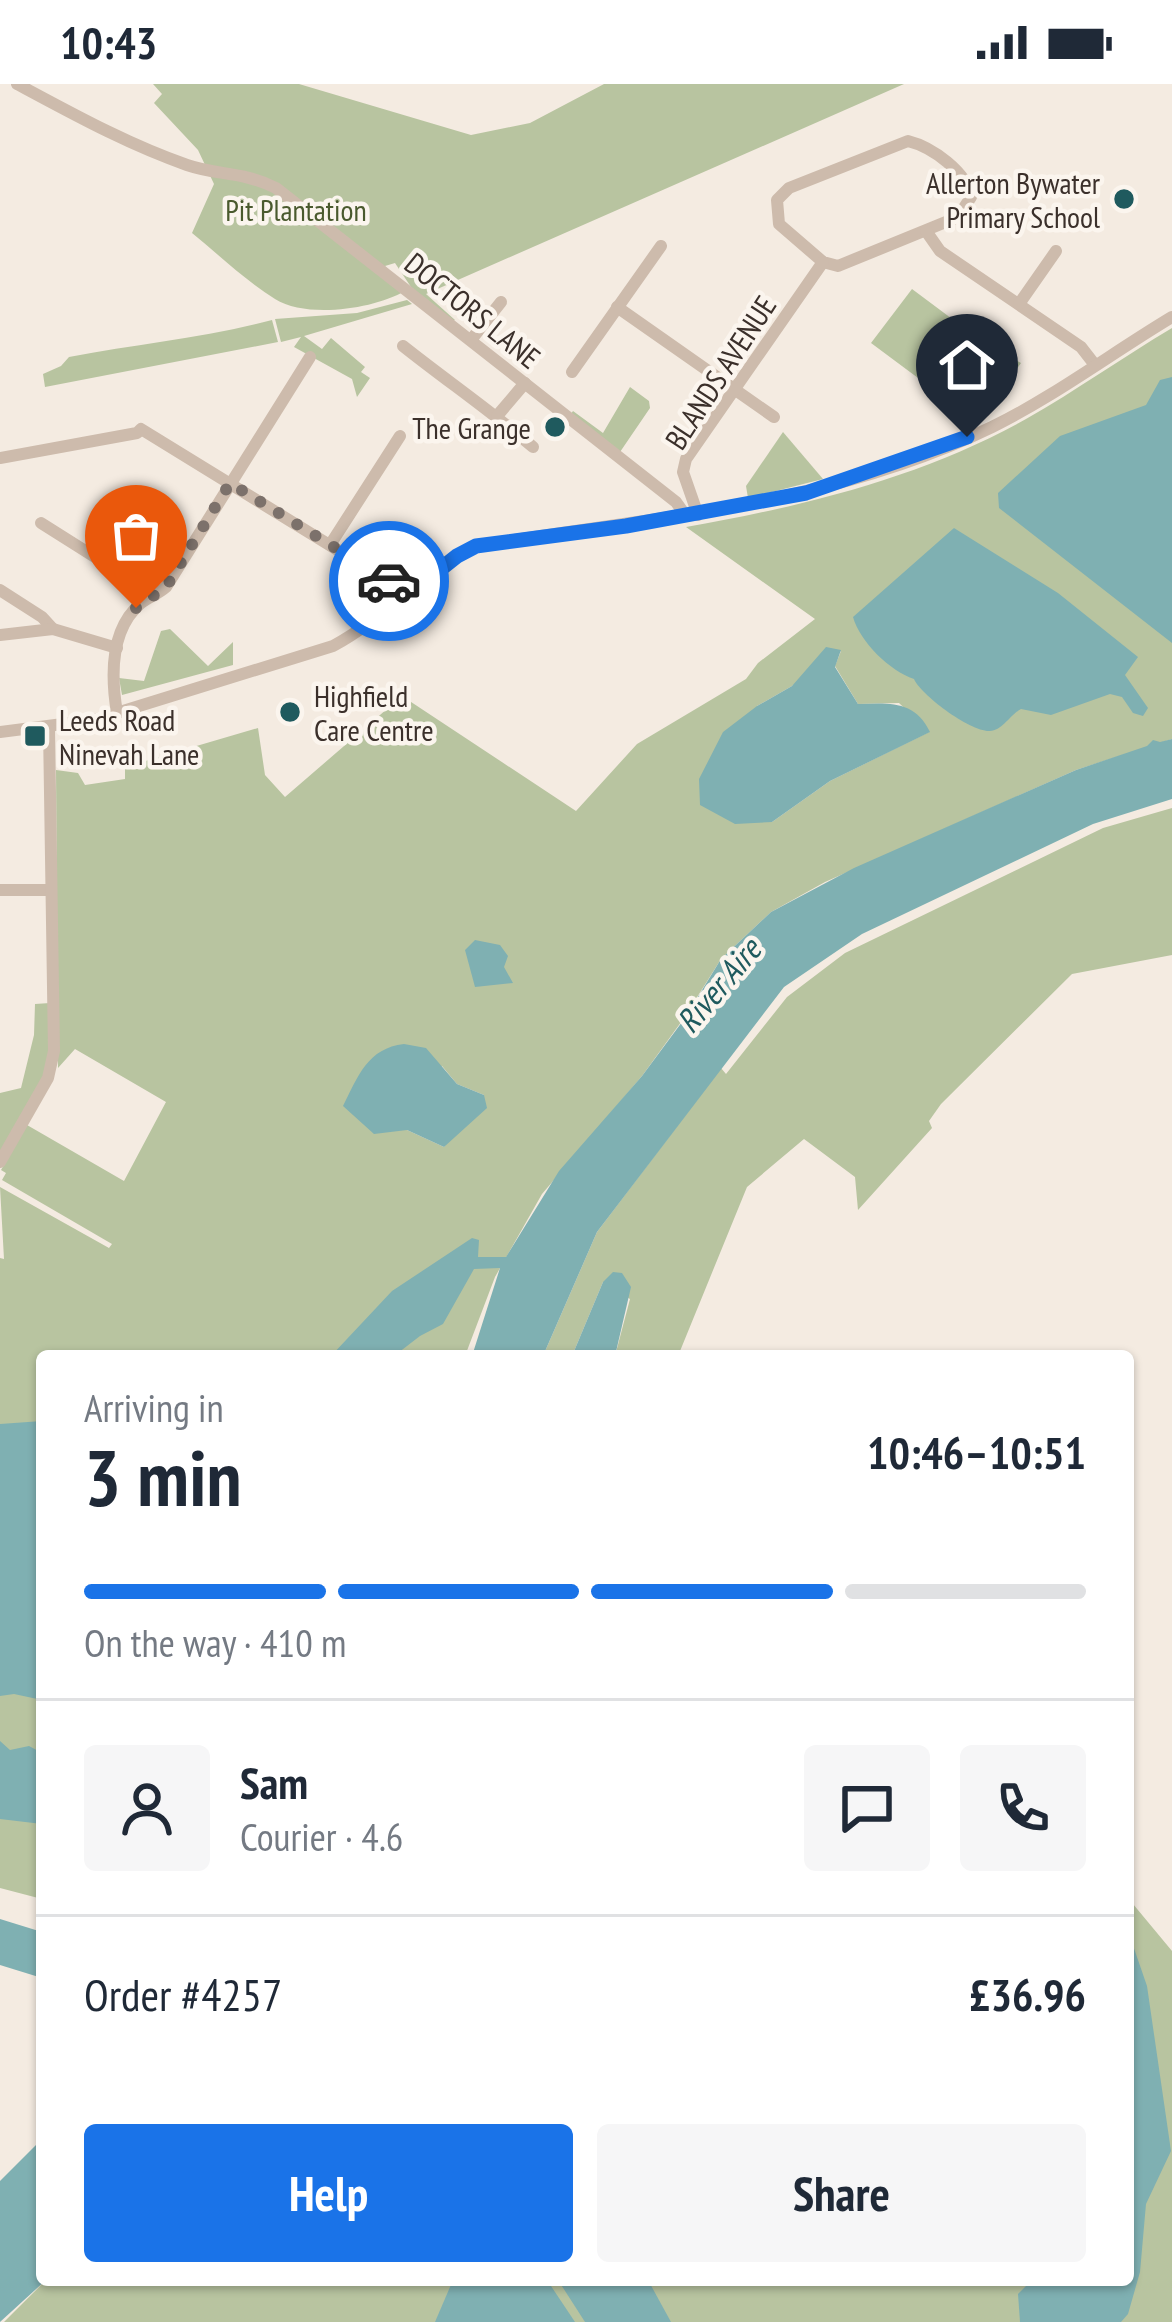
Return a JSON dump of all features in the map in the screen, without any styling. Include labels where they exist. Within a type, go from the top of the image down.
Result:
[{"type":"street","name":"DOCTORS LANE","points":[[17,84],[82,122],[190,166],[250,175],[276,188],[692,515]]},
{"type":"street","points":[[900,142],[922,146],[962,176],[970,189],[964,212],[926,231],[845,265],[823,262],[779,224],[777,200],[789,188],[900,142]]},
{"type":"street","points":[[926,231],[940,251],[1081,347],[1095,365]]},
{"type":"street","points":[[572,372],[661,246]]},
{"type":"street","points":[[1019,304],[1056,251]]},
{"type":"street","name":"BLANDS AVENUE","points":[[692,515],[683,472],[686,459],[823,262]]},
{"type":"street","points":[[471,340],[501,302]]},
{"type":"street","points":[[617,307],[774,417]]},
{"type":"street","points":[[0,732],[49,728],[117,713],[333,646],[368,627],[476,546],[692,515],[806,493],[944,447],[1007,418],[1172,317]]},
{"type":"street","points":[[425,344],[409,351],[458,392],[480,401],[533,447]]},
{"type":"street","points":[[117,713],[112,677],[131,614],[166,587],[310,357]]},
{"type":"street","points":[[497,416],[525,383]]},
{"type":"street","points":[[0,458],[142,429],[409,594]]},
{"type":"street","points":[[330,545],[400,436]]},
{"type":"street","points":[[40,523],[155,595]]},
{"type":"street","points":[[0,590],[42,616],[53,629]]},
{"type":"street","points":[[0,635],[53,629],[117,648]]},
{"type":"street","points":[[0,1162],[52,1066],[49,728]]},
{"type":"street","points":[[0,890],[49,890]]},
{"type":"green space","name":"Pit Plantation","points":[[153,84],[299,84],[471,135],[530,123],[604,84],[904,84],[426,294],[455,320],[451,322],[413,290],[395,263],[385,266],[405,291],[376,303],[340,309],[289,305],[243,276],[192,233],[214,184],[198,150],[154,103],[162,94]]},
{"type":"green space","points":[[912,289],[979,339],[1021,363],[1005,385],[998,381],[987,395],[970,382],[965,389],[960,386],[949,401],[871,343]]},
{"type":"green space","points":[[407,300],[412,304],[304,336],[322,349],[331,338],[365,367],[361,372],[370,378],[357,397],[352,379],[294,347],[301,337],[281,342],[275,319],[357,313]]},
{"type":"green space","points":[[272,320],[278,342],[45,387],[43,374],[69,357]]},
{"type":"green space","points":[[1172,328],[1172,739],[1076,770],[825,882],[771,912],[721,959],[642,1076],[542,1194],[495,1277],[467,1350],[36,1350],[36,1897],[0,1888],[0,1258],[4,1259],[0,1187],[109,1248],[112,1244],[2,1180],[6,1173],[1,1170],[27,1125],[124,1181],[166,1102],[75,1049],[58,1068],[56,770],[78,773],[85,785],[125,779],[125,767],[258,728],[265,775],[285,797],[402,696],[576,811],[637,744],[746,679],[758,663],[815,619],[686,527],[861,487],[946,458],[1026,419]],"holes":[[[841,651],[835,666],[858,704],[899,703],[929,732],[830,781],[772,822],[757,706]],[[442,1066],[457,1084],[484,1095],[444,1147],[407,1130]]]},
{"type":"green space","points":[[630,387],[649,401],[650,408],[620,452],[571,414],[573,411],[603,433]]},
{"type":"green space","points":[[783,432],[823,479],[748,498],[746,486]]},
{"type":"green space","points":[[170,629],[208,666],[233,642],[233,665],[122,695],[119,678],[144,681],[161,631]]},
{"type":"green space","points":[[1172,808],[1172,955],[1072,974],[941,1104],[929,1121],[932,1128],[858,1210],[855,1177],[804,1139],[747,1187],[680,1350],[617,1350],[630,1299],[603,1282],[575,1350],[546,1350],[597,1232],[721,1068],[726,1074],[787,997],[845,953],[1103,828]]},
{"type":"green space","points":[[50,1003],[49,1067],[0,1154],[0,1093],[21,1088],[34,1035],[35,1004]]},
{"type":"green space","points":[[1134,1905],[1172,1951],[1172,2322],[4,2322],[40,2286],[1134,2286]]},
{"type":"water","points":[[1172,377],[1172,643],[999,508],[998,493],[1060,436],[1146,405],[1160,380]]},
{"type":"water","points":[[954,528],[1058,593],[1138,657],[1125,675],[1148,708],[1143,716],[1133,713],[1122,697],[1110,694],[1051,715],[1021,709],[999,728],[981,730],[947,711],[914,679],[877,654],[853,617]]},
{"type":"water","points":[[826,647],[841,650],[835,667],[858,704],[909,709],[930,732],[830,781],[772,822],[735,824],[700,805],[699,779],[723,732],[792,686]]},
{"type":"water","name":"River Aire","points":[[1172,739],[1172,799],[1093,824],[862,934],[784,987],[597,1232],[546,1350],[474,1350],[500,1268],[474,1269],[443,1324],[402,1350],[337,1350],[392,1291],[472,1238],[479,1240],[478,1257],[506,1257],[559,1171],[642,1076],[721,959],[771,912],[854,868],[1076,770],[1153,740]]},
{"type":"water","points":[[475,940],[500,945],[508,956],[504,967],[513,983],[475,987],[465,950]]},
{"type":"water","points":[[404,1044],[426,1048],[457,1084],[484,1095],[487,1108],[444,1147],[407,1130],[374,1134],[343,1106],[373,1057]]},
{"type":"water","points":[[613,1272],[622,1273],[631,1287],[616,1350],[575,1350],[603,1282]]},
{"type":"water","points":[[36,1421],[36,1699],[0,1696],[0,1424]]},
{"type":"water","points":[[0,1741],[10,1750],[29,1746],[36,1750],[36,1823],[0,1819]]},
{"type":"water","points":[[0,1919],[36,1930],[36,1976],[0,1965]]},
{"type":"water","points":[[1134,1948],[1147,1986],[1171,2151],[1146,2204],[1140,2272],[1128,2314],[1121,2322],[1020,2322],[1018,2294],[1026,2286],[1134,2286]]},
{"type":"water","points":[[36,2145],[39,2286],[0,2322],[0,2181]]},
{"type":"water","points":[[450,2286],[551,2286],[575,2322],[435,2322]]},
{"type":"water","points":[[562,2286],[651,2286],[671,2322],[585,2322]]},
{"type":"way so far","points":[[136,608],[166,587],[230,483],[389,581]]},
{"type":"place","name":"Allerton Bywater Primary School","points":[[1124,199]]},
{"type":"place","name":"The Grange","points":[[555,427]]},
{"type":"place","name":"Highfield Care Centre","points":[[290,712]]},
{"type":"place","name":"Leeds Road Ninevah Lane","points":[[35,736]]},
{"type":"route","points":[[389,581],[409,594],[476,546],[626,526],[806,493],[967,437]]}]
